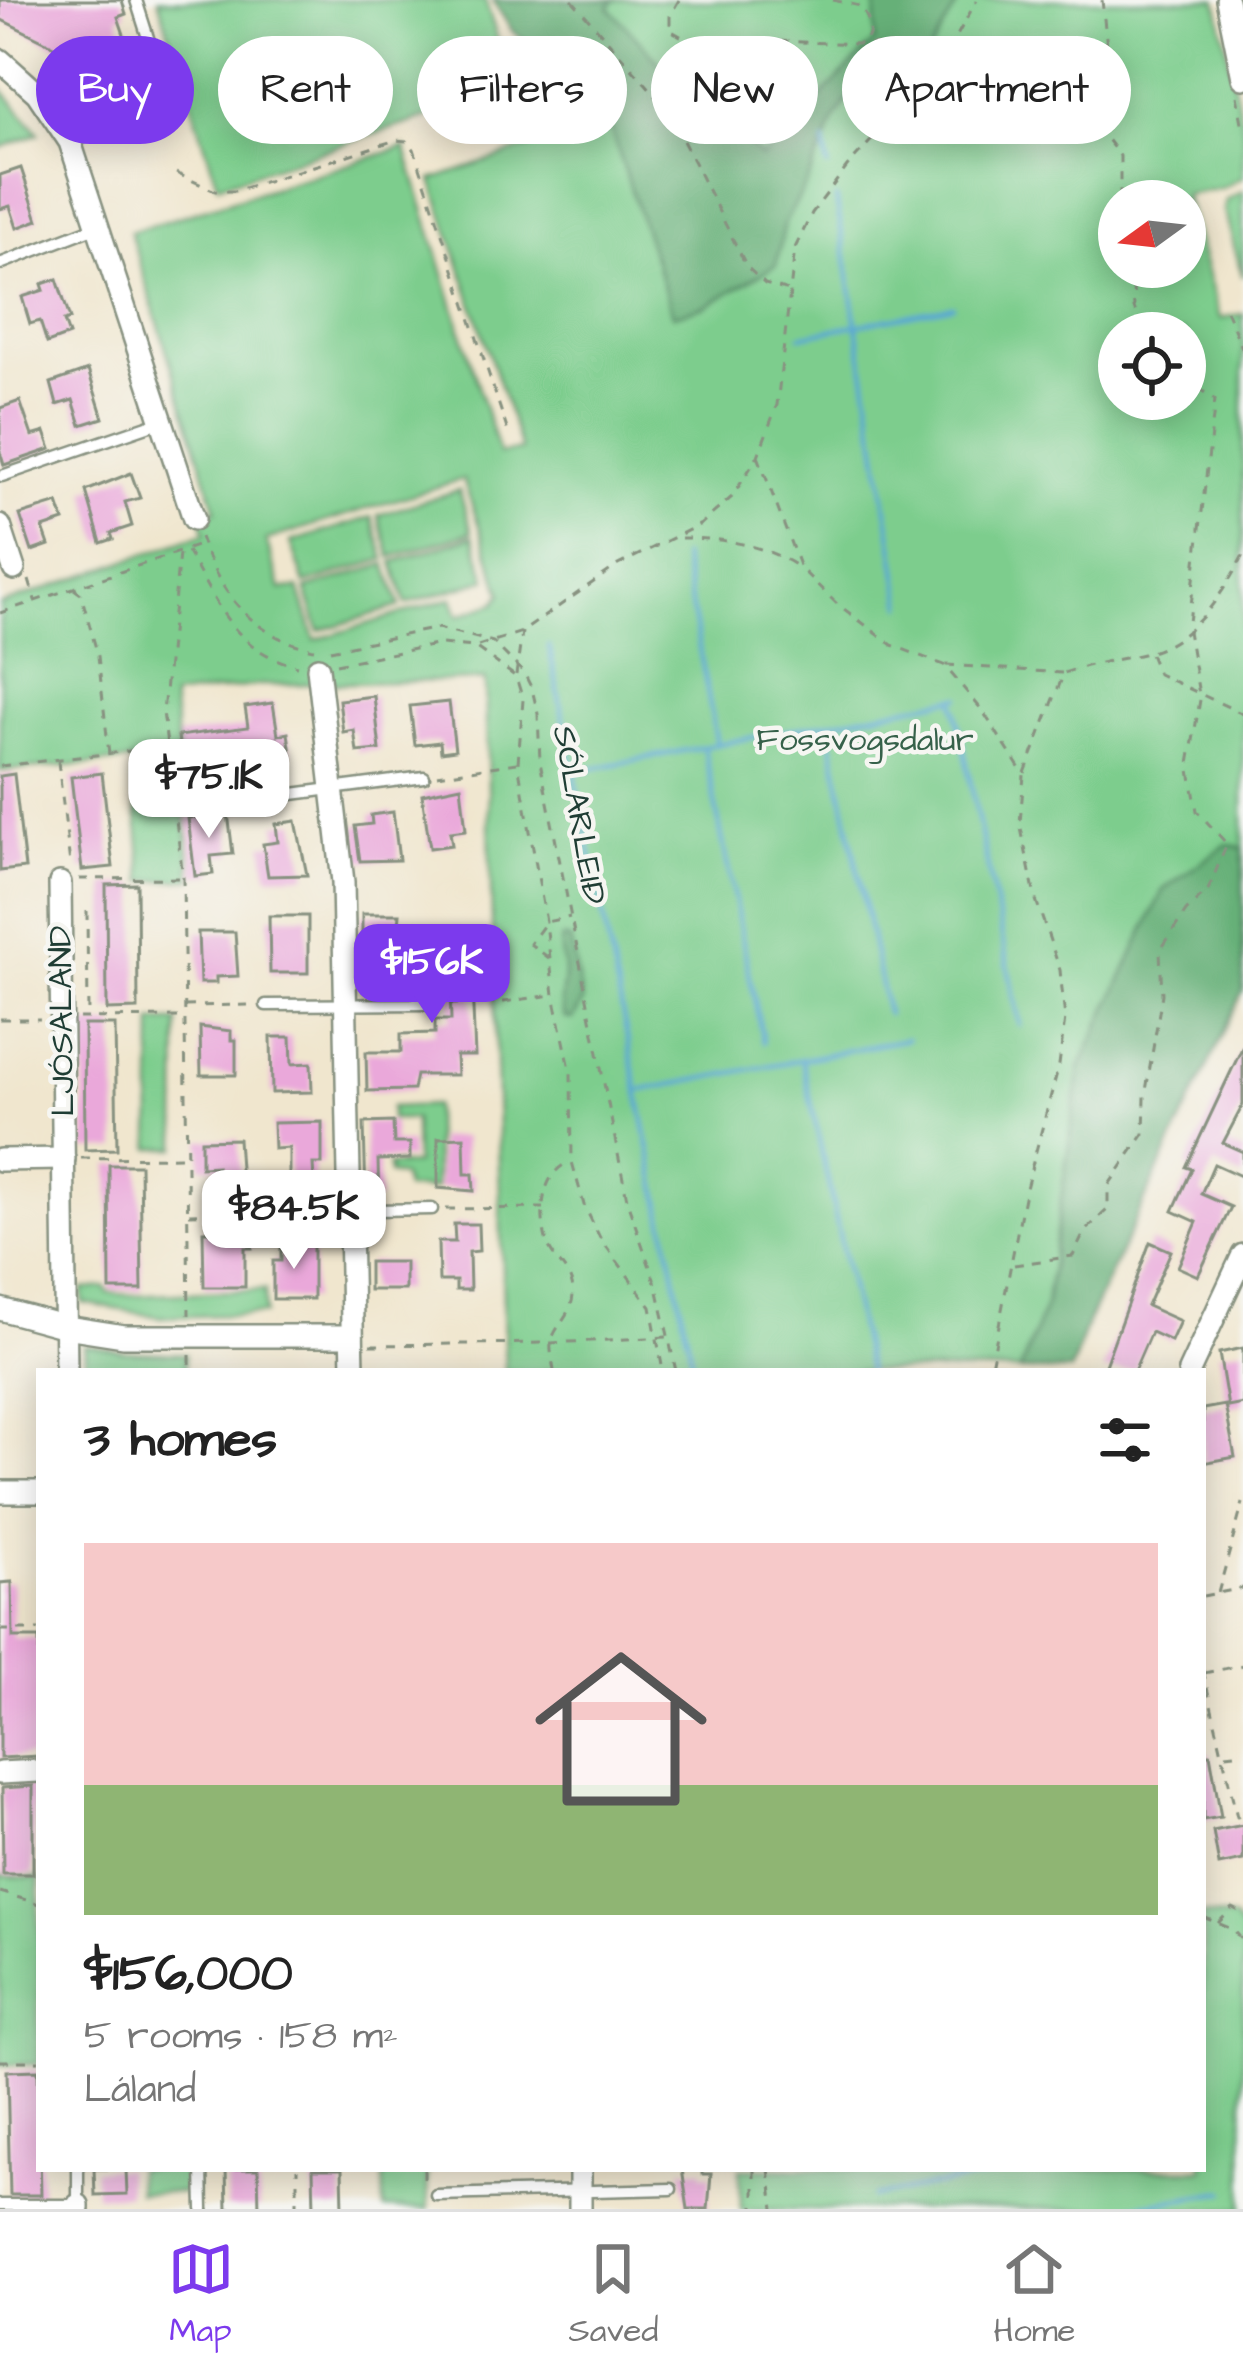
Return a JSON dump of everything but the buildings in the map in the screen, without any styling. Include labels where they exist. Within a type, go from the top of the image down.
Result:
[{"type":"street","points":[[1227,0],[1243,78]]},
{"type":"street","points":[[0,60],[36,92]]},
{"type":"street","points":[[71,144],[194,520]]},
{"type":"street","points":[[0,526],[14,569]]},
{"type":"street","points":[[318,668],[343,882],[353,1368]]},
{"type":"street","name":"LJÓSALAND","points":[[60,883],[67,1368]]},
{"type":"street","name":"LJÓSALAND","points":[[0,1160],[64,1159]]},
{"type":"street","points":[[1191,1368],[1243,1255]]},
{"type":"street","points":[[0,1309],[124,1336],[352,1341]]},
{"type":"street","points":[[0,1492],[36,1492]]},
{"type":"street","points":[[0,1773],[36,1772]]},
{"type":"lane","points":[[136,0],[147,36]]},
{"type":"lane","points":[[0,264],[98,226]]},
{"type":"lane","points":[[2,476],[162,421]]},
{"type":"lane","points":[[246,800],[424,777]]},
{"type":"lane","points":[[266,1005],[436,1004]]},
{"type":"lane","points":[[261,1212],[432,1209]]},
{"type":"lane","points":[[0,2205],[78,2207],[78,2172]]},
{"type":"lane","points":[[202,2172],[203,2209]]},
{"type":"lane","points":[[436,2195],[671,2189]]},
{"type":"path","points":[[572,0],[653,92],[674,123],[747,266],[765,284],[788,291]]},
{"type":"path","points":[[679,0],[670,16],[670,30],[684,38],[842,43]]},
{"type":"path","points":[[832,0],[860,6],[869,20],[869,36]]},
{"type":"path","points":[[957,36],[977,0]]},
{"type":"path","points":[[1102,0],[1107,47],[1097,114],[1101,132],[1120,156],[1120,180]]},
{"type":"path","points":[[176,173],[215,191],[235,191],[396,140],[407,141],[414,149],[510,438]]},
{"type":"path","points":[[188,551],[243,641],[276,661],[318,668],[441,644],[475,646],[522,632],[618,566],[677,538],[732,497],[758,456],[777,405],[795,248],[812,213],[868,144]]},
{"type":"path","points":[[1226,310],[1243,350]]},
{"type":"path","points":[[1010,1265],[1073,1256],[1085,1231],[1108,1209],[1108,1186],[1144,1134],[1145,1097],[1162,994],[1160,951],[1186,911],[1208,890],[1226,844],[1197,811],[1189,764],[1199,693],[1188,631],[1215,400],[1206,394]]},
{"type":"path","points":[[758,456],[800,568]]},
{"type":"path","points":[[194,520],[238,609],[280,640],[339,650],[438,628],[493,642]]},
{"type":"path","points":[[677,538],[737,542],[782,556],[892,645],[944,665],[1064,673],[1149,653],[1188,631],[1222,591],[1243,554]]},
{"type":"path","points":[[0,613],[202,544]]},
{"type":"path","points":[[179,554],[163,712],[183,878],[190,1330]]},
{"type":"path","points":[[72,590],[82,594],[94,640],[110,754]]},
{"type":"path","name":"SÓLARLEIÐ","points":[[522,632],[515,663],[523,700],[518,763],[554,995],[571,1073],[572,1162],[584,1205],[600,1238],[651,1307],[662,1368]]},
{"type":"path","name":"SÓLARLEIÐ","points":[[493,642],[532,689],[540,763],[628,1204],[657,1287],[675,1368]]},
{"type":"path","points":[[475,646],[516,677]]},
{"type":"path","points":[[1149,653],[1158,674],[1243,714]]},
{"type":"path","points":[[944,665],[982,710],[1024,776]]},
{"type":"path","points":[[991,1368],[1025,1192],[1059,1065],[1064,1019],[1060,970],[1035,897],[1020,823],[1024,776],[1064,673]]},
{"type":"path","points":[[0,766],[167,747]]},
{"type":"path","points":[[58,759],[72,879],[183,878]]},
{"type":"path","points":[[424,777],[518,763]]},
{"type":"path","points":[[175,809],[246,800]]},
{"type":"path","points":[[87,911],[88,1018]]},
{"type":"path","points":[[550,959],[530,944],[546,922],[572,916]]},
{"type":"path","points":[[436,1004],[554,995]]},
{"type":"path","points":[[185,1006],[266,1005]]},
{"type":"path","points":[[70,1018],[185,1017]]},
{"type":"path","points":[[0,1019],[54,1018]]},
{"type":"path","points":[[64,1159],[187,1157]]},
{"type":"path","points":[[554,1368],[551,1343],[571,1306],[573,1287],[547,1242],[543,1208],[550,1177],[557,1167],[572,1162]]},
{"type":"path","points":[[432,1209],[543,1208]]},
{"type":"path","points":[[188,1214],[261,1212]]},
{"type":"path","points":[[352,1341],[551,1343],[668,1336]]},
{"type":"path","points":[[190,1348],[190,1368]]},
{"type":"path","points":[[1218,1593],[1243,1503]]},
{"type":"path","points":[[1206,1595],[1243,1588]]},
{"type":"path","points":[[0,1630],[36,1630]]},
{"type":"path","points":[[1206,1671],[1243,1665]]},
{"type":"path","points":[[1206,1684],[1237,1816],[1243,1815]]},
{"type":"path","points":[[1224,1754],[1243,1752]]},
{"type":"path","points":[[0,1892],[36,1903]]},
{"type":"path","points":[[1218,1922],[1233,1908],[1243,1913]]},
{"type":"path","points":[[1206,1918],[1234,1930],[1243,1941]]},
{"type":"path","points":[[0,2061],[36,2061]]},
{"type":"path","points":[[296,2172],[296,2209]]},
{"type":"path","points":[[754,2172],[754,2209]]},
{"type":"path","points":[[770,2172],[774,2209]]},
{"type":"green space","points":[[158,0],[485,0],[497,36],[417,36],[417,120],[393,128],[393,36],[218,36],[218,144],[344,144],[218,185],[194,111],[194,36],[170,36]]},
{"type":"green space","points":[[492,0],[615,0],[609,7],[651,53],[651,144],[747,144],[762,158],[776,144],[818,144],[818,100],[842,75],[842,108],[785,222],[776,265],[706,306],[673,315],[616,144],[627,144],[627,36],[519,36]]},
{"type":"green space","name":"Fossvogsdalur","points":[[602,0],[1217,0],[1243,128],[1243,177],[1206,191],[1206,180],[1098,180],[1098,288],[1206,288],[1206,269],[1220,318],[1243,314],[1243,991],[1087,1323],[1072,1368],[505,1368],[485,680],[259,685],[172,697],[192,879],[143,881],[132,761],[0,771],[0,605],[205,533],[201,516],[216,510],[130,232],[405,147],[499,454],[521,450],[432,180],[539,144],[627,144],[627,105],[651,85],[651,144],[818,144],[818,36],[651,36],[651,54]],"holes":[[[463,479],[502,593],[495,603],[458,616],[452,598],[315,640],[299,588],[281,589],[266,540]]]},
{"type":"green space","points":[[857,0],[960,0],[939,36],[875,36],[876,4]]},
{"type":"green space","points":[[0,86],[36,134],[0,148]]},
{"type":"green space","points":[[1243,191],[1243,277],[1224,211],[1226,200]]},
{"type":"green space","points":[[459,490],[472,532],[391,557],[378,515]]},
{"type":"green space","points":[[372,517],[385,559],[305,584],[291,542]]},
{"type":"green space","points":[[473,536],[487,579],[406,604],[393,562]]},
{"type":"green space","points":[[386,564],[400,606],[319,631],[306,589]]},
{"type":"green space","points":[[1227,844],[1243,848],[1243,991],[1087,1323],[1072,1368],[1021,1368],[1046,1303],[1080,1068],[1163,890]]},
{"type":"green space","points":[[562,938],[570,940],[583,1002],[573,1019],[565,1018],[561,1005]]},
{"type":"green space","points":[[153,1022],[178,1022],[177,1148],[151,1148]]},
{"type":"green space","points":[[434,1105],[435,1189],[405,1189],[402,1177],[389,1174],[388,1166],[415,1164],[414,1119],[391,1119],[391,1107]]},
{"type":"green space","points":[[105,1287],[108,1293],[129,1295],[265,1290],[265,1314],[160,1317],[83,1303],[83,1289]]},
{"type":"green space","points":[[84,1345],[185,1354],[185,1368],[86,1366]]},
{"type":"green space","points":[[0,1876],[36,1878],[36,2064],[0,2065]]},
{"type":"green space","points":[[1206,1914],[1233,1919],[1243,1932],[1243,2209],[741,2209],[740,2172],[1206,2172]]},
{"type":"green space","points":[[136,2172],[194,2172],[195,2193],[137,2193]]},
{"type":"green space","points":[[383,2172],[427,2172],[428,2209],[384,2209]]},
{"type":"waterway","points":[[824,142],[828,167]]},
{"type":"waterway","points":[[836,198],[903,606]]},
{"type":"waterway","points":[[800,336],[953,306]]},
{"type":"waterway","points":[[682,556],[717,744]]},
{"type":"waterway","points":[[549,646],[693,1368]]},
{"type":"waterway","points":[[574,772],[960,697]]},
{"type":"waterway","points":[[954,701],[1020,1025]]},
{"type":"waterway","points":[[828,725],[887,1014]]},
{"type":"waterway","points":[[704,748],[763,1042]]},
{"type":"waterway","points":[[638,1091],[907,1039]]},
{"type":"waterway","points":[[802,1059],[867,1368]]},
{"type":"waterway","points":[[874,2197],[1010,2172]]},
{"type":"waterway","points":[[1117,2209],[1225,2191]]}]
